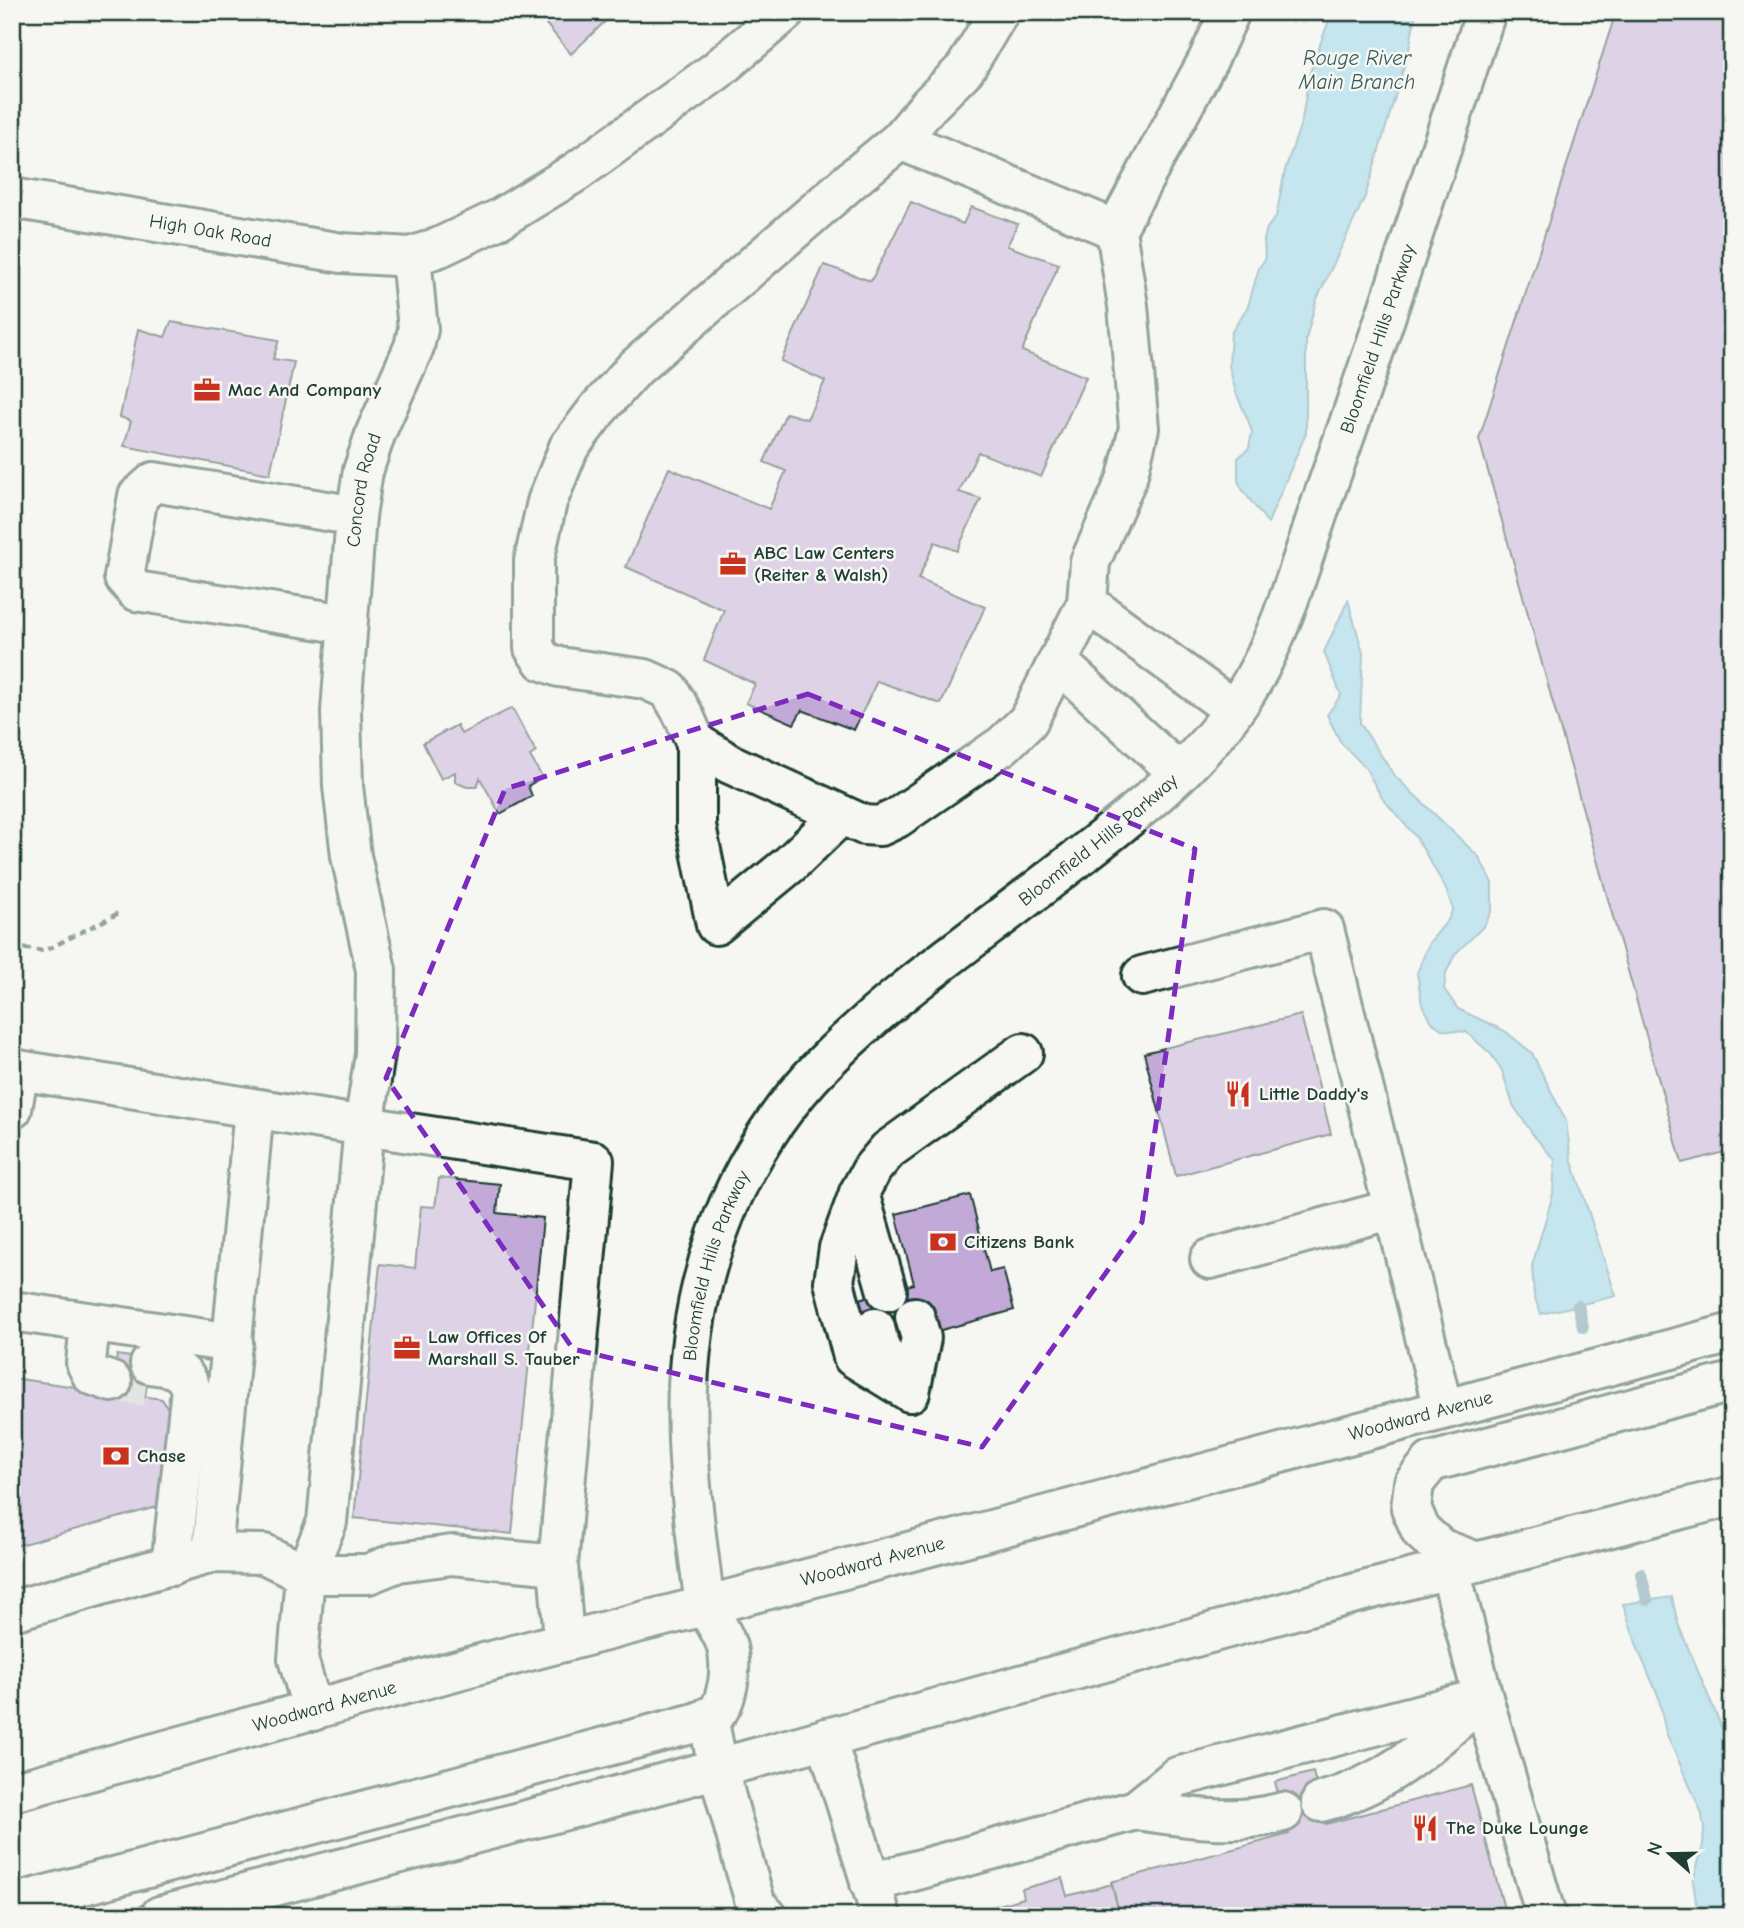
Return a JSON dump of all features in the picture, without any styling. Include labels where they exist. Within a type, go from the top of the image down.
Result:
[{"type":"main road","points":[[411,257],[440,247],[501,218],[576,172],[716,71],[785,12]]},
{"type":"main road","points":[[841,815],[790,864],[716,925],[696,826],[696,743],[683,713],[669,691],[645,679],[559,667],[543,661],[534,648],[534,561],[547,502],[569,447],[598,409],[635,368],[855,177],[901,141],[929,106],[965,69],[999,12]]},
{"type":"main road","points":[[696,743],[730,764],[841,815],[864,825],[880,826],[897,818],[1003,746],[1028,721],[1087,603],[1090,562],[1127,478],[1139,428],[1128,306],[1115,230],[1208,60],[1230,12]]},
{"type":"main road","name":"Bloomfield Hills Parkway","points":[[705,1606],[687,1435],[691,1356],[700,1294],[721,1221],[755,1152],[774,1122],[828,1060],[862,1028],[1124,821],[1179,773],[1234,710],[1262,662],[1283,611],[1486,12]]},
{"type":"main road","points":[[901,141],[1115,230]]},
{"type":"main road","name":"High Oak Road","points":[[12,198],[342,253],[411,257]]},
{"type":"main road","name":"Concord Road","points":[[313,1711],[298,1658],[305,1574],[327,1522],[364,1126],[375,1054],[376,970],[351,856],[342,786],[341,711],[346,624],[363,471],[376,432],[414,347],[418,329],[411,257]]},
{"type":"main road","points":[[346,624],[136,591],[124,577],[138,496],[154,482],[356,516]]},
{"type":"main road","points":[[1087,603],[1234,710]]},
{"type":"main road","points":[[1059,663],[1179,773]]},
{"type":"main road","points":[[1142,976],[1324,929],[1443,1409]]},
{"type":"main road","points":[[859,1193],[891,1307],[880,1349],[910,1392],[853,1356],[834,1282],[839,1248],[859,1193],[872,1169],[888,1150],[1023,1053]]},
{"type":"main road","points":[[12,1109],[16,1070],[594,1161],[558,1565],[564,1640]]},
{"type":"main road","points":[[212,1553],[254,1109]]},
{"type":"main road","points":[[1210,1259],[1393,1209]]},
{"type":"main road","points":[[12,1311],[117,1360],[173,1368],[187,1377],[191,1389],[171,1566]]},
{"type":"main road","name":"Woodward Avenue","points":[[12,1792],[564,1640],[705,1606],[1732,1333]]},
{"type":"main road","points":[[117,1360],[233,1343]]},
{"type":"main road","points":[[1546,1916],[1483,1698],[1463,1565],[1421,1531],[1410,1508],[1414,1483],[1431,1462],[1732,1382]]},
{"type":"main road","points":[[160,1916],[718,1768],[1463,1565],[1732,1496]]},
{"type":"main road","points":[[12,1611],[212,1553],[264,1554],[305,1574],[368,1574],[398,1562],[452,1555],[558,1565]]},
{"type":"main road","points":[[12,1904],[681,1727],[715,1714],[726,1696],[730,1656],[721,1630],[705,1606]]},
{"type":"main road","points":[[1321,1802],[1351,1794],[1386,1775],[1420,1753],[1483,1698]]},
{"type":"main road","points":[[826,1738],[875,1899],[1136,1810],[1177,1777],[1483,1698]]},
{"type":"main road","points":[[708,1717],[718,1768],[760,1912]]},
{"type":"main road","points":[[1136,1810],[1229,1821],[1258,1819],[1283,1812]]},
{"type":"path","points":[[12,947],[44,951],[121,912]]},
{"type":"highlighted area","points":[[808,694],[1195,849],[1142,1222],[982,1447],[573,1349],[386,1078],[505,789]]},
{"type":"water","name":"Rouge River Main Branch","points":[[1332,12],[1416,12],[1409,50],[1365,197],[1316,301],[1306,339],[1306,433],[1268,523],[1238,481],[1238,458],[1249,448],[1252,432],[1236,393],[1229,366],[1231,333],[1248,306],[1259,268],[1265,259],[1264,240],[1267,228],[1276,217],[1285,170],[1302,120],[1309,75]]},
{"type":"water","points":[[1348,600],[1363,653],[1360,723],[1394,775],[1479,857],[1492,883],[1492,910],[1484,926],[1455,954],[1446,973],[1444,989],[1458,1009],[1505,1031],[1532,1053],[1566,1121],[1571,1158],[1616,1296],[1541,1314],[1534,1296],[1532,1266],[1553,1194],[1555,1160],[1534,1136],[1513,1105],[1502,1071],[1491,1054],[1466,1032],[1443,1030],[1433,1023],[1422,1005],[1417,973],[1429,943],[1448,920],[1453,909],[1445,887],[1416,837],[1382,798],[1365,767],[1341,743],[1327,715],[1341,695],[1324,652]]},
{"type":"water","points":[[1672,1597],[1678,1624],[1732,1752],[1732,1916],[1698,1916],[1693,1881],[1703,1845],[1704,1826],[1701,1811],[1666,1733],[1658,1695],[1639,1652],[1623,1604]]},
{"type":"building","points":[[536,12],[615,12],[571,54]]},
{"type":"building","points":[[1616,12],[1732,12],[1732,342],[1723,348],[1732,374],[1732,531],[1728,546],[1732,549],[1732,1150],[1682,1163],[1479,439]]},
{"type":"building","points":[[911,202],[963,224],[971,207],[1018,224],[1007,246],[1059,264],[1022,351],[1086,377],[1041,477],[978,452],[959,492],[981,499],[957,551],[935,542],[918,579],[985,607],[941,704],[877,681],[854,730],[802,710],[794,724],[746,703],[755,684],[704,660],[724,610],[626,567],[669,468],[769,509],[786,471],[764,462],[786,413],[807,419],[825,381],[781,361],[824,265],[871,281]]},
{"type":"building","name":"Mac And Company","points":[[171,322],[279,340],[273,359],[294,362],[270,474],[124,446],[131,421],[120,417],[138,329],[165,337]]},
{"type":"building","points":[[512,708],[536,752],[530,756],[542,777],[528,786],[532,796],[500,814],[480,778],[477,787],[467,787],[455,782],[455,772],[441,779],[423,743],[457,725],[461,734]]},
{"type":"building","name":"Little Daddy's","points":[[1301,1015],[1331,1134],[1176,1176],[1144,1053]]},
{"type":"building","points":[[439,1178],[500,1184],[497,1213],[543,1218],[512,1534],[354,1518],[380,1264],[415,1268],[421,1206],[435,1207]]},
{"type":"building","name":"Citizens Bank","points":[[970,1195],[990,1272],[1003,1269],[1014,1310],[927,1334],[922,1315],[860,1332],[852,1301],[914,1284],[896,1214]]},
{"type":"building","points":[[117,1355],[151,1360],[145,1397],[111,1392]]},
{"type":"building","points":[[12,1378],[162,1399],[177,1423],[164,1505],[12,1547]]},
{"type":"building","points":[[1313,1772],[1326,1824],[1471,1785],[1506,1916],[1120,1916],[1111,1882],[1289,1834],[1275,1782]]},
{"type":"building","points":[[1062,1878],[1067,1896],[1112,1884],[1120,1916],[958,1916],[1024,1898],[1022,1889]]},
{"type":"waterway","points":[[1578,1306],[1583,1327]]},
{"type":"waterway","points":[[1641,1574],[1647,1600]]},
{"type":"tunnel","points":[[887,1291],[895,1323]]},
{"type":"tunnel","points":[[112,1382],[146,1387]]},
{"type":"place","name":"Mac And Company","points":[[207,390]]},
{"type":"place","name":"ABC Law Centers (Reiter & Walsh)","points":[[733,564]]},
{"type":"place","name":"Little Daddy's","points":[[1238,1094]]},
{"type":"place","name":"Citizens Bank","points":[[943,1242]]},
{"type":"place","name":"Law Offices Of Marshall S. Tauber","points":[[407,1348]]},
{"type":"place","name":"Chase","points":[[116,1456]]},
{"type":"place","name":"The Duke Lounge","points":[[1425,1828]]}]
